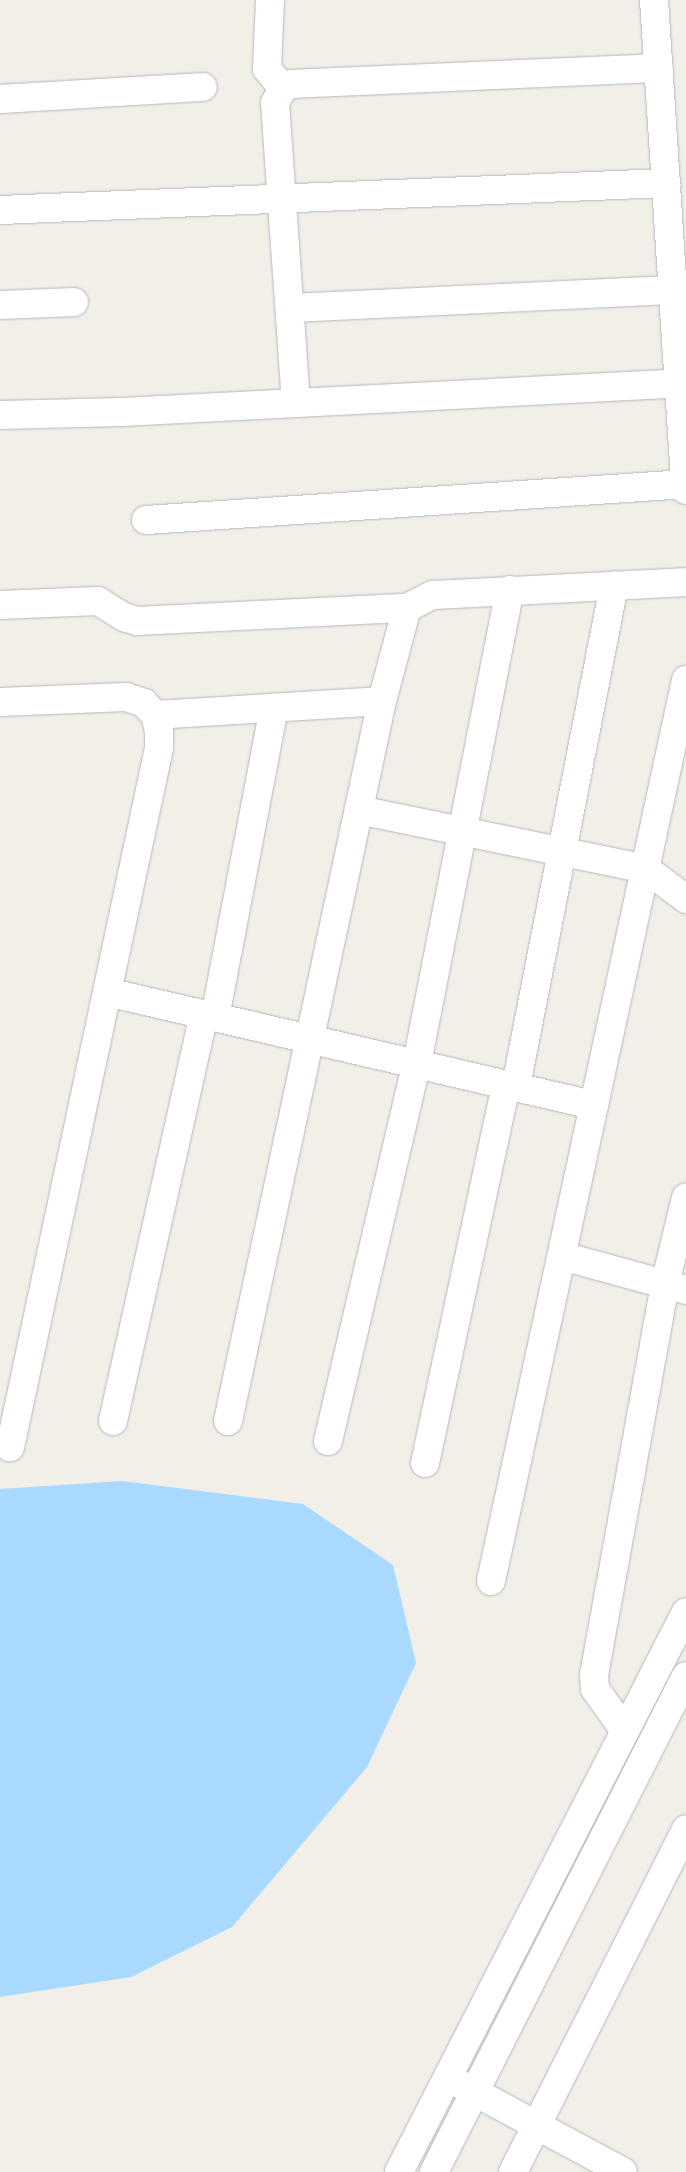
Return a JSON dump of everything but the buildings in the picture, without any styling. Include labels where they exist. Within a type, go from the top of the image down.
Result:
[{"type":"street","points":[[270,0],[267,69],[283,88]]},
{"type":"street","points":[[654,0],[673,290],[683,383],[686,490]]},
{"type":"street","points":[[296,403],[275,103],[283,88],[292,84],[659,68]]},
{"type":"street","points":[[0,99],[203,87]]},
{"type":"street","points":[[0,210],[666,183]]},
{"type":"street","points":[[290,308],[673,290]]},
{"type":"street","points":[[0,305],[74,302]]},
{"type":"street","points":[[0,414],[296,403],[683,383]]},
{"type":"street","points":[[146,520],[686,484]]},
{"type":"street","points":[[0,605],[98,601],[124,617],[137,621],[407,608],[433,595],[686,582]]},
{"type":"street","points":[[425,1463],[562,851],[614,586]]},
{"type":"street","points":[[328,1441],[417,1063],[510,590]]},
{"type":"street","points":[[228,1421],[312,1039],[382,701],[407,608]]},
{"type":"street","points":[[491,1581],[686,680]]},
{"type":"street","points":[[0,702],[126,697],[144,704],[155,715],[159,748],[10,1447]]},
{"type":"street","points":[[155,715],[382,701]]},
{"type":"street","points":[[113,1421],[209,1015],[274,708]]},
{"type":"street","points":[[359,810],[646,869],[686,899]]},
{"type":"street","points":[[107,992],[594,1105]]},
{"type":"street","points":[[625,1731],[595,1689],[594,1675],[675,1287],[686,1198]]},
{"type":"street","points":[[562,1256],[675,1287]]},
{"type":"street","points":[[399,2172],[686,1612]]},
{"type":"street","points":[[434,2172],[686,1676]]},
{"type":"street","points":[[513,2172],[686,1829]]},
{"type":"street","points":[[447,2079],[475,2091],[623,2172]]},
{"type":"water","points":[[122,1481],[303,1504],[393,1565],[416,1663],[367,1767],[232,1927],[131,1977],[0,1997],[0,1489]]}]
